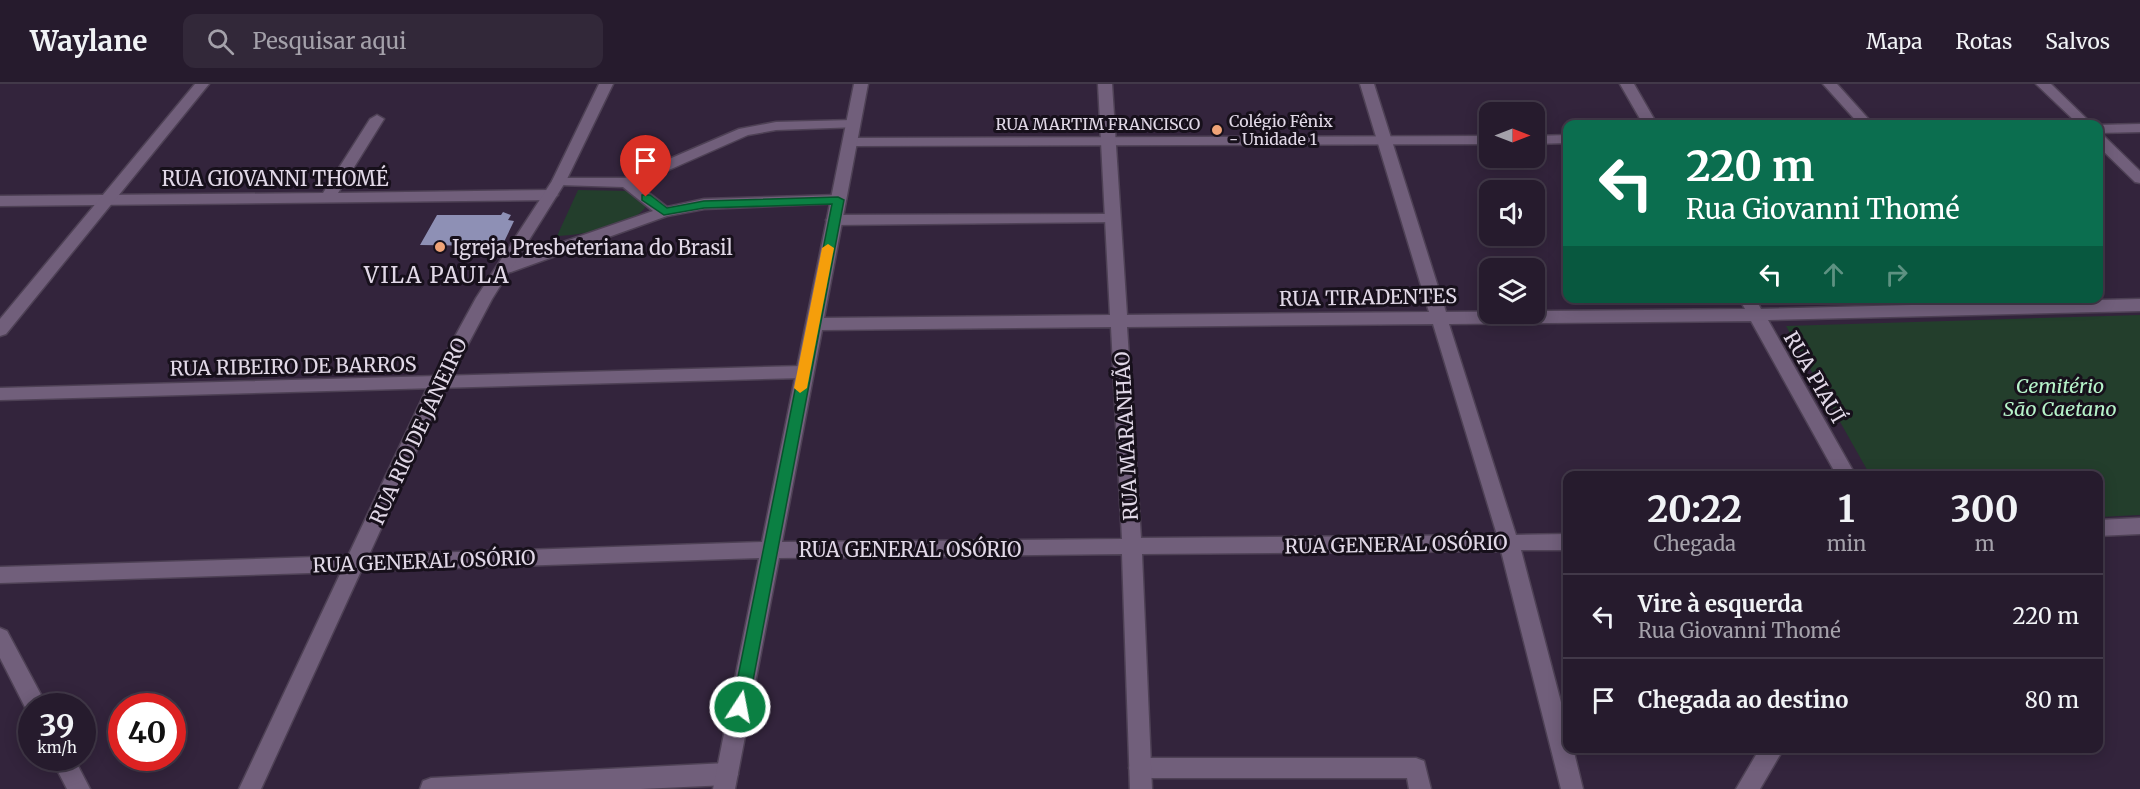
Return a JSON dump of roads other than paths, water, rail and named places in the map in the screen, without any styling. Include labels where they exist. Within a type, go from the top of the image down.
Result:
[{"type":"street","points":[[0,329],[202,84]]},
{"type":"street","name":"RUA RIO DE JANEIRO","points":[[250,789],[438,384],[475,314],[559,181],[606,84]]},
{"type":"street","points":[[431,789],[725,782],[803,372],[861,84]]},
{"type":"street","name":"RUA MARANHÃO","points":[[1105,84],[1111,219],[1120,321],[1132,548],[1141,779]]},
{"type":"street","points":[[1366,84],[1509,543],[1572,789]]},
{"type":"street","points":[[1627,84],[1648,120]]},
{"type":"street","points":[[1830,84],[1862,120]]},
{"type":"street","points":[[2043,84],[2081,120]]},
{"type":"street","points":[[327,199],[377,119]]},
{"type":"street","points":[[559,181],[627,183],[744,132],[776,126],[853,124]]},
{"type":"street","points":[[2103,129],[2140,128]]},
{"type":"street","points":[[1545,140],[1563,139]]},
{"type":"street","name":"RUA MARTIM FRANCISCO","points":[[850,142],[1479,140]]},
{"type":"street","points":[[2103,143],[2140,178]]},
{"type":"street","points":[[627,183],[664,212]]},
{"type":"street","name":"RUA GIOVANNI THOMÉ","points":[[1,200],[107,201],[551,195]]},
{"type":"street","points":[[505,267],[664,212],[704,204],[838,200]]},
{"type":"street","points":[[834,220],[1111,219]]},
{"type":"street","name":"RUA PIAUÍ","points":[[1750,303],[1844,471]]},
{"type":"street","name":"RUA TIRADENTES","points":[[813,324],[1438,316],[1756,315],[2140,306]]},
{"type":"street","name":"RUA RIBEIRO DE BARROS","points":[[0,394],[438,384],[803,372]]},
{"type":"street","points":[[2103,528],[2140,526]]},
{"type":"street","name":"RUA GENERAL OSÓRIO","points":[[0,575],[770,550],[1563,542]]},
{"type":"street","points":[[0,637],[29,693]]},
{"type":"street","points":[[1747,789],[1770,753]]},
{"type":"street","points":[[1141,779],[1416,768],[1420,789]]},
{"type":"street","points":[[69,771],[79,789]]},
{"type":"place","name":"Colégio Fênix - Unidade 1","points":[[1217,130]]},
{"type":"place","name":"Igreja Presbeteriana do Brasil","points":[[440,247]]},
{"type":"district","name":"VILA PAULA","points":[[437,275]]},
{"type":"park label","name":"Cemitério São Caetano","points":[[2060,396]]}]
